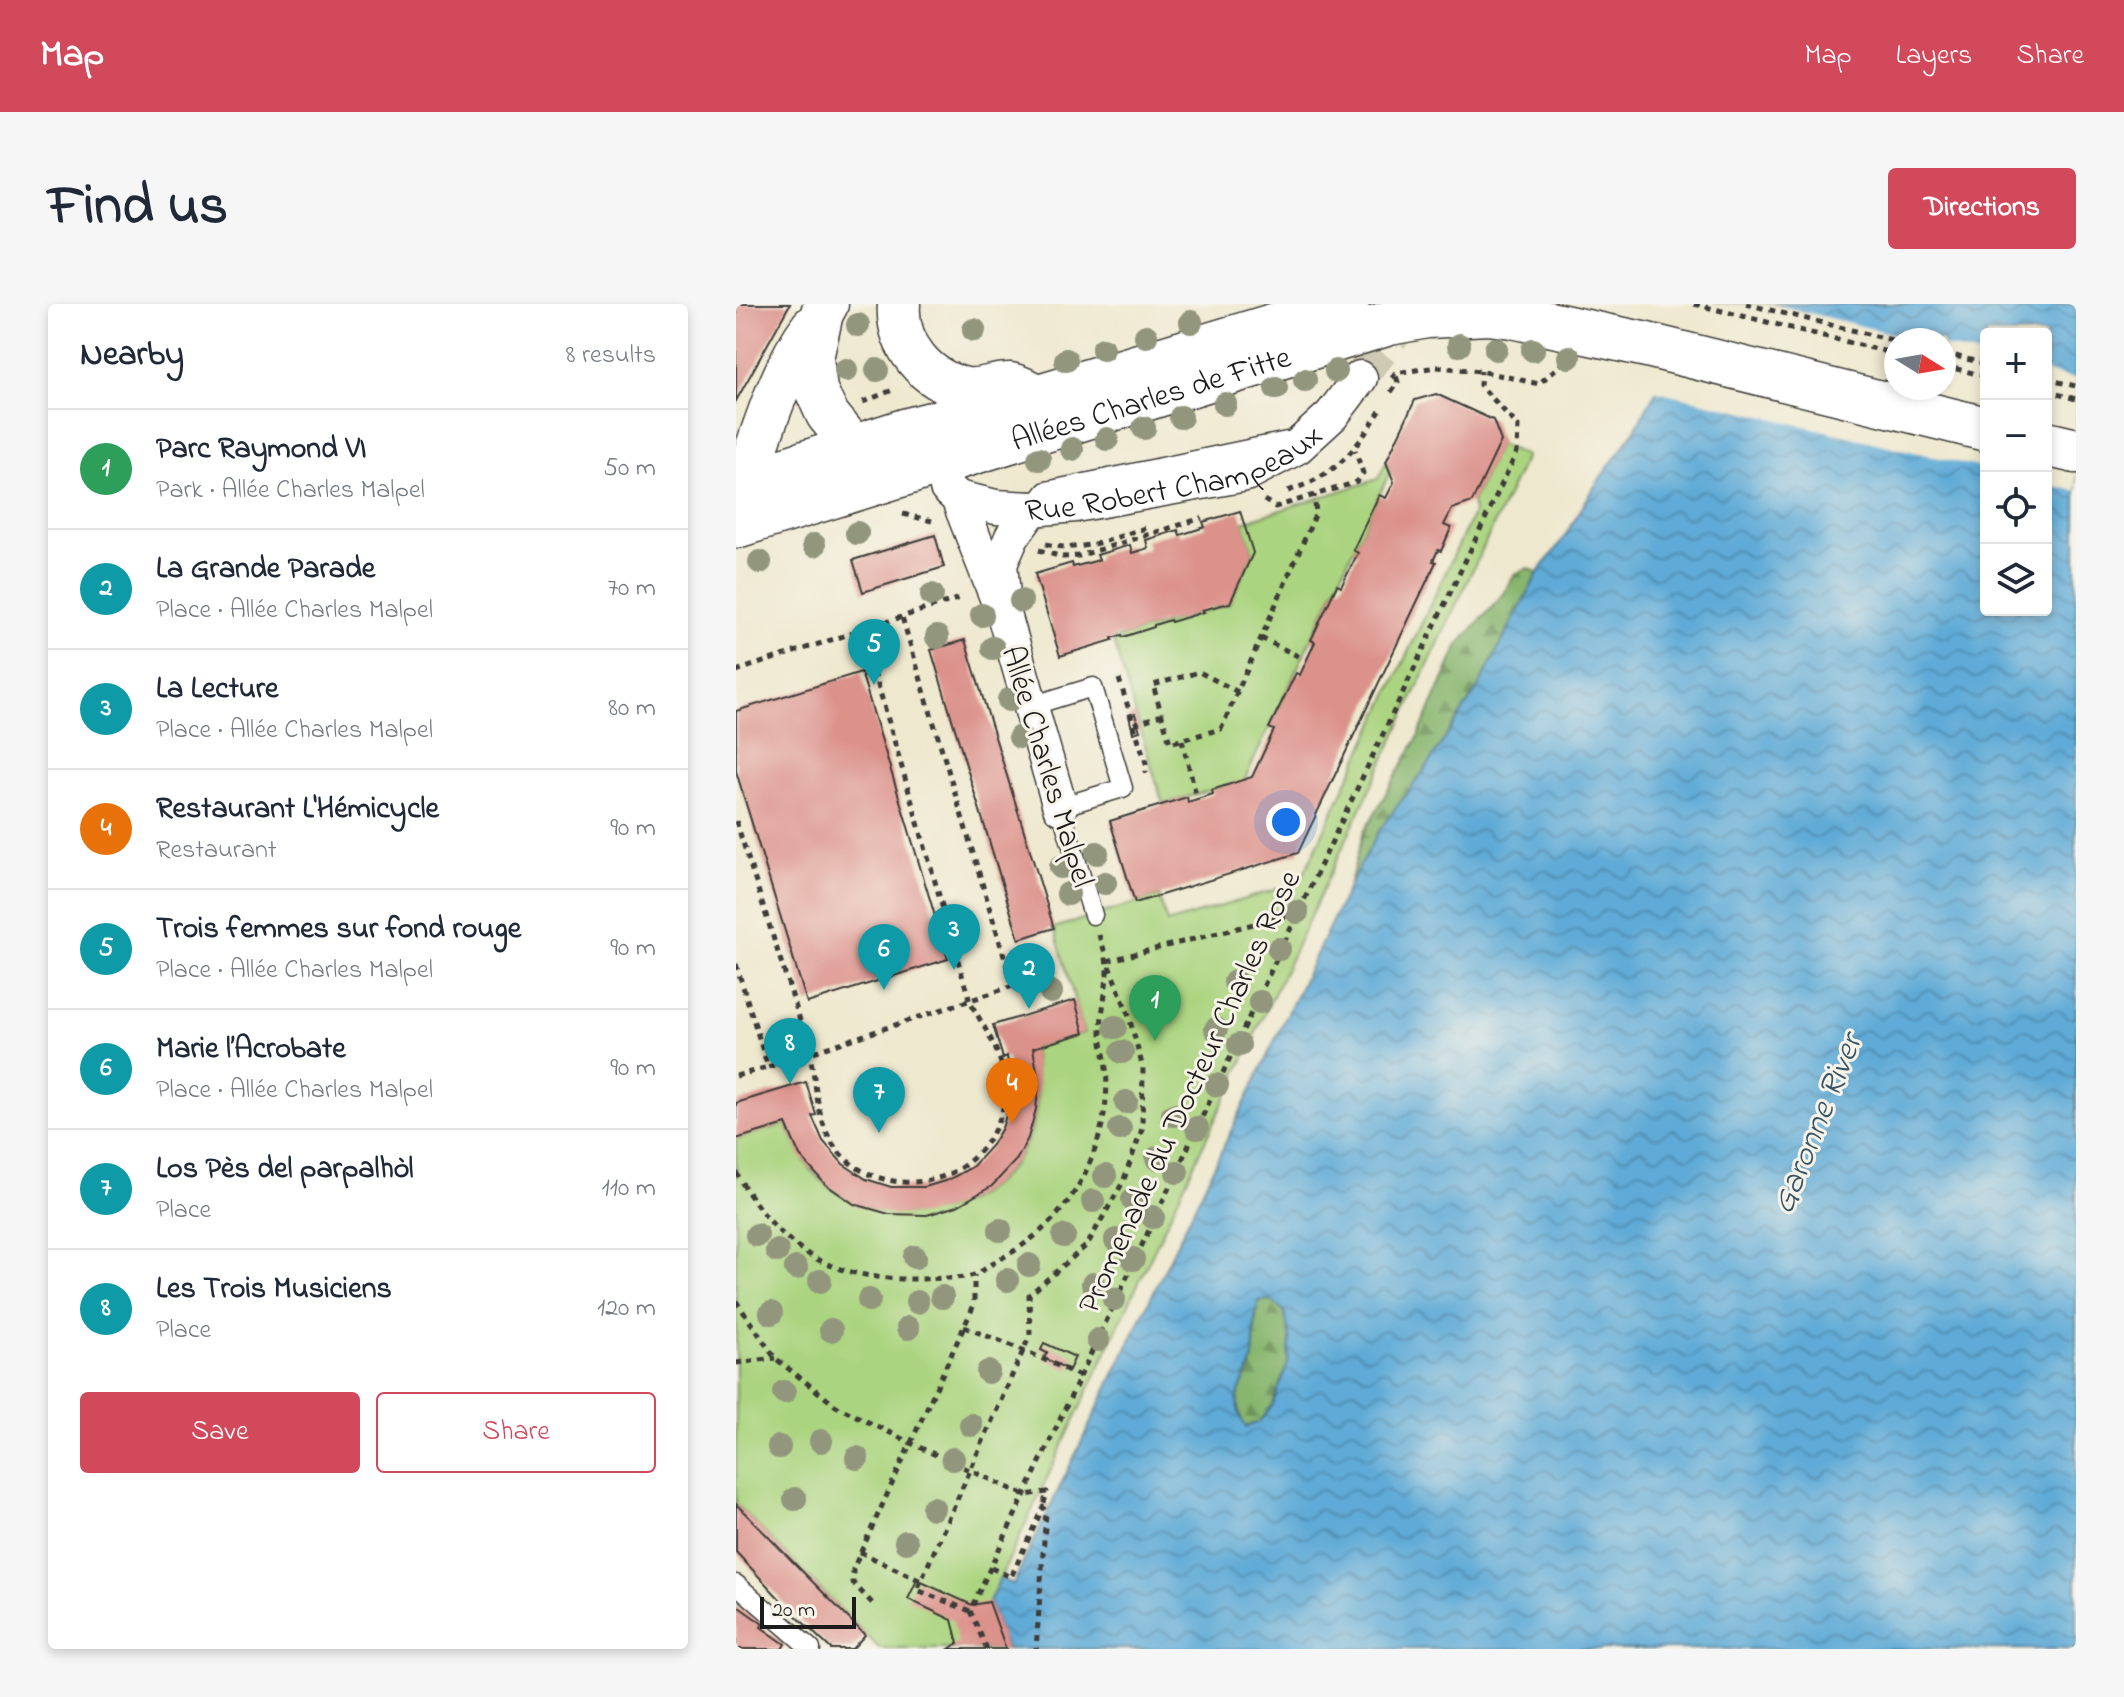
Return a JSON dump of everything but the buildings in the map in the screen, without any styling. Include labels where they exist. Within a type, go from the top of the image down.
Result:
[{"type":"main road","name":"Allées Charles de Fitte","points":[[740,483],[853,426],[1039,396],[1346,304]]},
{"type":"main road","name":"Allées Charles de Fitte","points":[[736,526],[900,488],[1389,323],[1427,316],[1488,313],[1578,332]]},
{"type":"main road","points":[[1578,332],[1884,375]]},
{"type":"main road","points":[[1578,332],[1647,345],[1980,428]]},
{"type":"main road","points":[[1956,392],[1980,398]]},
{"type":"main road","points":[[2052,416],[2076,422]]},
{"type":"main road","points":[[2052,445],[2076,451]]},
{"type":"street","points":[[899,304],[899,324],[906,345],[929,371],[968,389],[1012,384],[1039,396]]},
{"type":"street","points":[[824,309],[812,358],[816,390],[827,414],[853,426],[900,488],[948,488],[958,498]]},
{"type":"street","points":[[740,483],[781,382],[802,340],[824,309]]},
{"type":"street","name":"Rue Robert Champeaux","points":[[958,498],[996,507],[1032,509],[1075,505],[1246,474],[1297,447],[1332,415],[1360,378]]},
{"type":"street","name":"Allée Charles Malpel","points":[[958,498],[999,603],[1060,807]]},
{"type":"street","name":"Allée Charles Malpel","points":[[999,603],[1000,564],[1012,537],[1032,509]]},
{"type":"lane","points":[[1031,706],[1093,687],[1123,788],[1060,807]]},
{"type":"lane","name":"Allée Charles Malpel","points":[[1060,807],[1093,915]]},
{"type":"lane","points":[[736,1584],[811,1649]]},
{"type":"path","points":[[1694,304],[1884,351]]},
{"type":"path","points":[[1746,304],[1884,338]]},
{"type":"path","points":[[1395,373],[1437,367],[1481,371],[1539,384],[1578,332]]},
{"type":"path","points":[[1956,356],[1980,362]]},
{"type":"path","points":[[1956,369],[1980,375]]},
{"type":"path","name":"Promenade du Docteur Charles Rose","points":[[970,1611],[1517,452],[1518,426],[1480,385],[1481,371]]},
{"type":"path","points":[[2052,380],[2076,386]]},
{"type":"path","points":[[853,426],[901,387]]},
{"type":"path","points":[[2052,393],[2076,399]]},
{"type":"path","points":[[1263,499],[1275,507],[1357,482],[1363,473],[1355,450]]},
{"type":"path","points":[[900,488],[904,514],[934,522]]},
{"type":"path","points":[[1238,692],[1199,672],[1153,685],[1170,743],[1221,729],[1238,692],[1316,513],[1314,495]]},
{"type":"path","points":[[736,671],[902,617],[999,603]]},
{"type":"path","points":[[736,1076],[1013,986],[902,617]]},
{"type":"path","points":[[736,821],[810,1053],[819,1110],[828,1136],[852,1164],[891,1181],[909,1183],[956,1171],[990,1137],[1005,1099],[1004,1076],[997,1052],[970,1002],[862,630]]},
{"type":"path","points":[[1261,638],[1302,658]]},
{"type":"path","points":[[1122,684],[1146,763]]},
{"type":"path","points":[[1134,724],[1162,715]]},
{"type":"path","points":[[1182,740],[1196,795]]},
{"type":"path","points":[[1107,961],[1298,913]]},
{"type":"path","points":[[987,1649],[970,1611],[917,1590],[1030,1335],[1029,1295],[1087,1245],[1123,1182],[1142,1129],[1143,1068],[1128,1013],[1093,915]]},
{"type":"path","points":[[736,1172],[764,1214],[786,1237],[810,1255],[857,1273],[912,1280],[974,1275],[1018,1250],[1043,1231],[1064,1208],[1092,1157],[1106,1100],[1101,1032],[1107,961]]},
{"type":"path","points":[[736,964],[768,1067]]},
{"type":"path","points":[[872,1603],[853,1583],[853,1569],[974,1305],[974,1275]]},
{"type":"path","points":[[736,1301],[775,1358],[836,1406],[1025,1495],[1047,1492],[1036,1649]]},
{"type":"path","points":[[964,1327],[1080,1376]]},
{"type":"path","points":[[736,1363],[775,1358]]},
{"type":"path","points":[[991,1568],[1011,1577],[1044,1510]]},
{"type":"path","points":[[860,1552],[921,1581]]},
{"type":"green space","points":[[1499,444],[1526,456],[989,1602],[1006,1649],[880,1649],[736,1504],[736,1139],[786,1124],[802,1157],[819,1179],[852,1201],[880,1211],[909,1214],[938,1211],[966,1202],[991,1187],[1012,1166],[1032,1128],[1037,1094],[1033,1048],[1084,1033],[1054,928],[1159,896],[1167,923],[1300,882],[1474,512],[1472,502]]},
{"type":"green space","points":[[1386,462],[1390,472],[1244,781],[1163,804],[1113,640],[1229,604],[1253,553],[1243,522],[1378,479]]},
{"type":"green space","points":[[1528,568],[1538,573],[1479,686],[1423,772],[1381,829],[1349,886],[1363,834],[1417,739],[1459,644],[1504,594],[1515,574]]},
{"type":"green space","points":[[1271,1299],[1284,1311],[1291,1339],[1288,1363],[1272,1406],[1259,1422],[1245,1427],[1239,1413],[1238,1397],[1252,1362],[1259,1301]]},
{"type":"water","name":"Garonne River","points":[[1715,304],[2076,304],[2076,1649],[1006,1649],[989,1602],[1000,1578],[1013,1584],[1349,886],[1380,829],[1423,772],[1479,686],[1538,573],[1633,433],[1652,398]],"holes":[[[1271,1300],[1284,1311],[1290,1339],[1288,1363],[1272,1406],[1259,1422],[1246,1427],[1239,1413],[1238,1401],[1252,1363],[1259,1301]]]},
{"type":"pier","points":[[1711,304],[1773,304],[1884,332],[1884,400],[1956,400],[1956,349],[1980,355],[1980,468],[1653,390]]},
{"type":"pier","points":[[2052,373],[2076,379],[2076,491],[2052,485]]},
{"type":"tunnel","points":[[1360,378],[1411,312]]},
{"type":"place","name":"Trois femmes sur fond rouge","points":[[874,685]]},
{"type":"place","name":"La Lecture","points":[[954,970]]},
{"type":"place","name":"Marie l’Acrobate","points":[[884,990]]},
{"type":"place","name":"La Grande Parade","points":[[1029,1009]]},
{"type":"place","name":"Parc Raymond VI","points":[[1155,1041]]},
{"type":"place","name":"Les Trois Musiciens","points":[[790,1084]]},
{"type":"place","name":"Restaurant L'Hémicycle","points":[[1012,1124]]},
{"type":"place","name":"Los Pès del parpalhòl","points":[[879,1133]]}]
